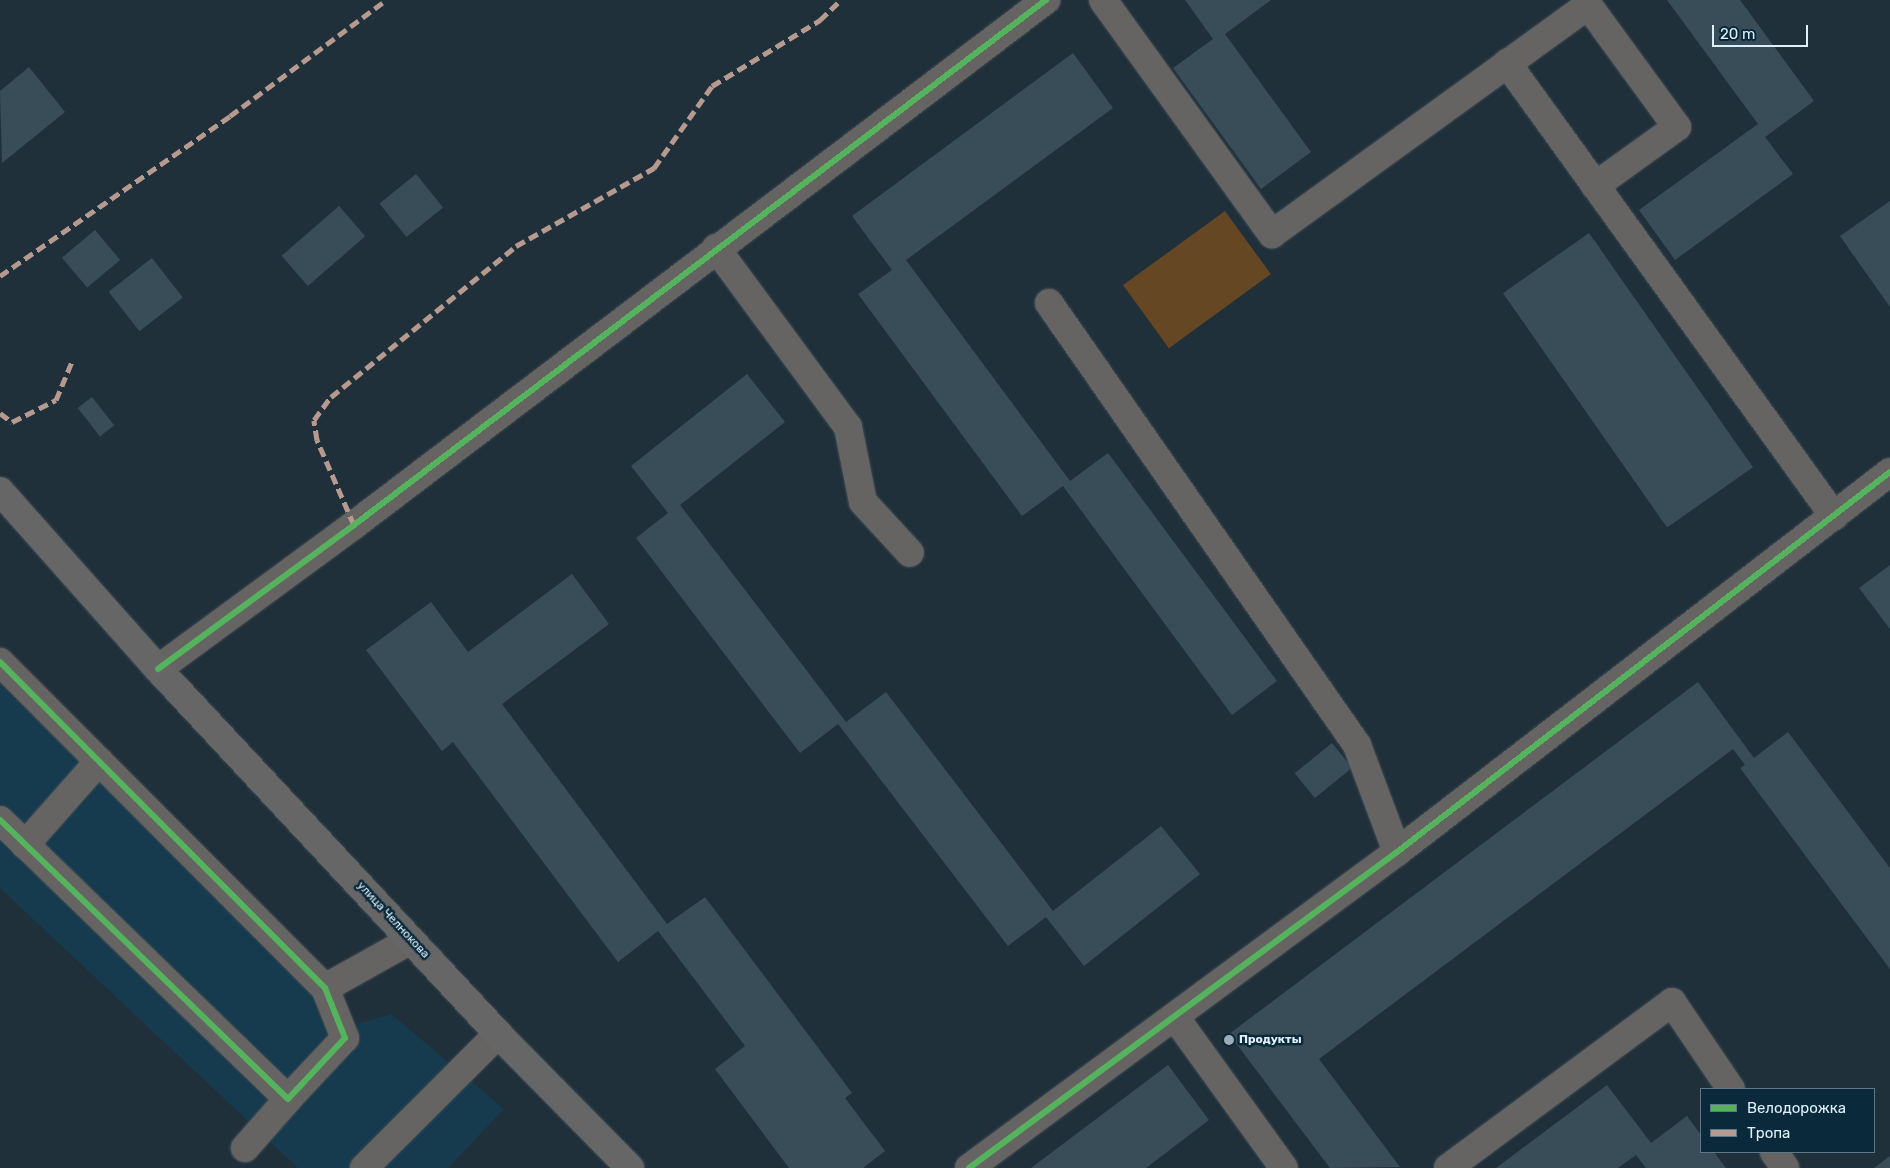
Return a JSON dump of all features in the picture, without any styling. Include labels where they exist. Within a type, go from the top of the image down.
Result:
[{"type":"main road","name":"улица Челнокова","points":[[0,491],[158,669],[498,1034],[630,1168]]},
{"type":"street","points":[[158,669],[354,525],[716,248],[1046,0]]},
{"type":"street","points":[[1103,0],[1272,234],[1588,5],[1677,127],[1595,186]]},
{"type":"street","points":[[1507,64],[1834,516]]},
{"type":"street","points":[[716,248],[848,428],[863,502],[910,553]]},
{"type":"street","points":[[1048,303],[1357,745],[1397,852]]},
{"type":"street","points":[[968,1168],[1397,852],[1890,472]]},
{"type":"street","points":[[0,662],[325,988],[346,1038],[245,1148]]},
{"type":"street","points":[[25,845],[99,762]]},
{"type":"street","points":[[0,820],[288,1099]]},
{"type":"street","points":[[325,988],[411,940]]},
{"type":"street","points":[[1448,1168],[1672,1002],[1730,1088]]},
{"type":"street","points":[[1175,1017],[1284,1168]]},
{"type":"street","points":[[364,1168],[498,1034]]},
{"type":"street","points":[[1775,1153],[1785,1168]]},
{"type":"shaded area","points":[[1225,211],[1271,274],[1169,348],[1123,285]]},
{"type":"shaded area","points":[[0,684],[351,1026],[391,1014],[504,1109],[448,1168],[298,1168],[0,888]]},
{"type":"building","points":[[1185,0],[1271,0],[1225,34],[1311,152],[1261,189],[1173,68],[1213,39]]},
{"type":"building","points":[[1667,0],[1740,0],[1814,101],[1765,137],[1793,174],[1675,260],[1639,210],[1758,124]]},
{"type":"building","points":[[1073,53],[1113,108],[906,260],[1070,481],[1108,453],[1277,681],[1232,715],[1063,486],[1022,516],[858,294],[892,270],[852,216]]},
{"type":"building","points":[[29,67],[65,112],[2,163],[0,91]]},
{"type":"building","points":[[416,174],[443,207],[407,237],[379,204]]},
{"type":"building","points":[[1890,201],[1890,307],[1840,236]]},
{"type":"building","points":[[339,206],[365,236],[308,286],[282,256]]},
{"type":"building","points":[[95,230],[120,260],[87,288],[62,258]]},
{"type":"building","points":[[1589,233],[1753,467],[1667,528],[1503,293]]},
{"type":"building","points":[[152,258],[183,297],[139,331],[109,292]]},
{"type":"building","points":[[747,374],[785,422],[680,505],[846,722],[886,692],[1053,911],[1161,826],[1200,874],[1084,966],[1046,917],[1008,946],[838,724],[800,753],[636,538],[668,513],[631,466]]},
{"type":"building","points":[[92,397],[114,425],[100,436],[78,408]]},
{"type":"building","points":[[1890,565],[1890,629],[1859,588]]},
{"type":"building","points":[[572,574],[609,624],[502,704],[667,924],[705,897],[852,1093],[845,1098],[885,1151],[863,1168],[789,1168],[715,1069],[745,1046],[658,931],[618,962],[453,742],[442,751],[366,650],[431,602],[468,652]]},
{"type":"building","points":[[1698,682],[1754,758],[1788,732],[1890,868],[1890,969],[1740,768],[1745,765],[1733,749],[1319,1059],[1400,1167],[1330,1168],[1229,1034]]},
{"type":"building","points":[[1332,743],[1352,768],[1315,798],[1295,773]]},
{"type":"building","points":[[1168,1065],[1209,1120],[1146,1168],[1031,1168]]},
{"type":"building","points":[[1607,1085],[1651,1143],[1687,1116],[1700,1134],[1700,1153],[1715,1153],[1726,1168],[1646,1168],[1636,1155],[1618,1168],[1496,1168]]},
{"type":"building","points":[[1890,1156],[1890,1168],[1874,1168]]},
{"type":"marked path","points":[[0,276],[230,116],[386,0]]},
{"type":"marked path","points":[[354,525],[317,440],[314,420],[331,397],[516,246],[654,168],[712,86],[820,20],[841,0]]},
{"type":"marked path","points":[[0,413],[12,422],[56,400],[73,359]]},
{"type":"cycle path","points":[[158,669],[354,525],[1046,0]]},
{"type":"cycle path","points":[[969,1168],[1397,852],[1890,472]]},
{"type":"cycle path","points":[[0,662],[325,988],[345,1038],[288,1099],[0,820]]},
{"type":"place","name":"Продукты","points":[[1229,1040]]}]
